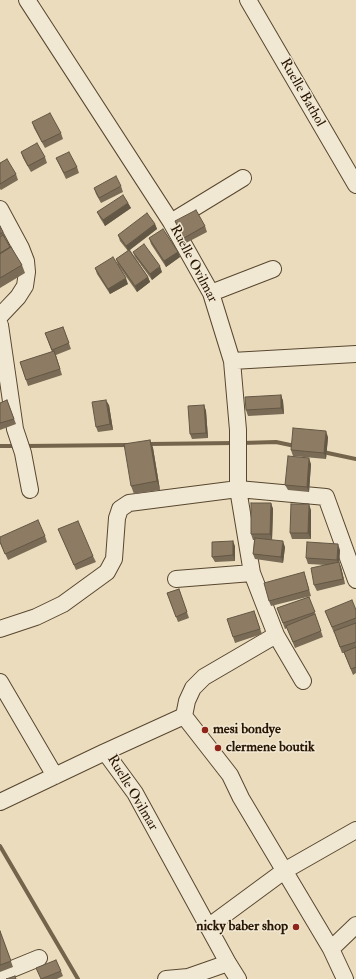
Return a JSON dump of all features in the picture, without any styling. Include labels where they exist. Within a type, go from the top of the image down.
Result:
[{"type":"street","name":"Ruelle Ovilmar","points":[[27,0],[171,222],[211,293],[232,361],[238,430],[238,489],[252,573],[276,635],[303,681]]},
{"type":"street","name":"Ruelle Bathol","points":[[248,0],[356,185]]},
{"type":"street","points":[[171,222],[244,178]]},
{"type":"street","points":[[0,209],[21,248],[26,261],[27,272],[25,286],[18,297],[0,316]]},
{"type":"street","points":[[211,293],[273,269]]},
{"type":"street","points":[[0,325],[16,429],[30,490]]},
{"type":"street","points":[[232,361],[356,354]]},
{"type":"street","points":[[0,629],[36,617],[63,604],[106,572],[114,559],[117,518],[120,508],[129,503],[238,489],[326,497],[356,580]]},
{"type":"street","points":[[176,579],[252,573]]},
{"type":"street","points":[[276,635],[204,677],[193,688],[187,701],[184,716],[230,775],[241,798],[331,950],[345,979]]},
{"type":"street","points":[[0,682],[55,776]]},
{"type":"street","name":"Ruelle Ovilmar","points":[[184,716],[105,752],[135,793],[238,979]]},
{"type":"street","points":[[0,802],[105,752]]},
{"type":"street","points":[[208,927],[284,871],[356,830]]},
{"type":"street","points":[[331,950],[356,925]]},
{"type":"street","points":[[0,974],[38,958]]},
{"type":"street","points":[[166,979],[188,977],[228,963]]},
{"type":"building","points":[[50,113],[61,133],[42,142],[32,122]]},
{"type":"building","points":[[37,143],[45,157],[28,166],[21,152]]},
{"type":"building","points":[[69,152],[77,167],[64,173],[56,158]]},
{"type":"building","points":[[7,159],[16,174],[0,184],[0,163]]},
{"type":"building","points":[[116,176],[121,186],[99,198],[94,188]]},
{"type":"building","points":[[123,195],[128,203],[103,220],[97,212]]},
{"type":"building","points":[[196,210],[205,226],[184,238],[175,221]]},
{"type":"building","points":[[147,213],[155,224],[126,246],[118,235]]},
{"type":"building","points":[[0,226],[3,232],[0,234]]},
{"type":"building","points":[[163,229],[178,252],[164,261],[149,238]]},
{"type":"building","points":[[3,235],[10,247],[0,253],[0,237]]},
{"type":"building","points":[[144,244],[160,266],[150,274],[133,252]]},
{"type":"building","points":[[11,247],[22,265],[0,278],[0,254]]},
{"type":"building","points":[[129,250],[148,277],[135,286],[116,259]]},
{"type":"building","points":[[113,257],[126,278],[108,289],[95,268]]},
{"type":"building","points":[[63,327],[69,343],[52,350],[45,333]]},
{"type":"building","points":[[54,351],[60,369],[26,380],[20,362]]},
{"type":"building","points":[[281,395],[281,408],[246,410],[245,397]]},
{"type":"building","points":[[7,400],[14,419],[0,423],[0,403]]},
{"type":"building","points":[[106,400],[110,424],[96,427],[92,402]]},
{"type":"building","points":[[204,405],[206,433],[190,434],[188,406]]},
{"type":"building","points":[[293,428],[326,431],[324,453],[291,450]]},
{"type":"building","points":[[150,440],[157,481],[131,486],[124,444]]},
{"type":"building","points":[[288,456],[309,458],[307,487],[285,485]]},
{"type":"building","points":[[251,503],[271,503],[270,534],[251,534]]},
{"type":"building","points":[[291,504],[309,504],[308,533],[290,533]]},
{"type":"building","points":[[38,520],[45,536],[5,554],[0,542],[0,537]]},
{"type":"building","points":[[78,521],[93,556],[74,565],[58,529]]},
{"type":"building","points":[[255,538],[283,541],[281,557],[253,554]]},
{"type":"building","points":[[233,541],[233,555],[212,557],[212,542]]},
{"type":"building","points":[[307,542],[338,544],[337,560],[306,558]]},
{"type":"building","points":[[339,562],[343,579],[314,585],[311,568]]},
{"type":"building","points":[[304,572],[309,590],[269,601],[264,583]]},
{"type":"building","points":[[179,589],[187,612],[176,617],[167,593]]},
{"type":"building","points":[[309,597],[315,612],[283,623],[277,608]]},
{"type":"building","points":[[352,600],[356,610],[356,618],[332,627],[325,611]]},
{"type":"building","points":[[254,611],[260,629],[233,637],[227,619]]},
{"type":"building","points":[[315,614],[321,631],[293,642],[286,626]]},
{"type":"building","points":[[356,623],[356,642],[340,647],[334,631]]},
{"type":"building","points":[[356,647],[356,667],[351,669],[344,652]]},
{"type":"building","points":[[0,931],[11,961],[0,965]]},
{"type":"building","points":[[56,960],[61,971],[41,979],[36,968]]},
{"type":"building","points":[[15,976],[16,979],[6,979]]},
{"type":"waterway","points":[[242,443],[276,442],[295,446]]},
{"type":"waterway","points":[[148,444],[235,443]]},
{"type":"waterway","points":[[24,446],[129,445]]},
{"type":"waterway","points":[[0,446],[17,446]]},
{"type":"waterway","points":[[323,452],[356,459]]},
{"type":"waterway","points":[[0,846],[78,979]]},
{"type":"place","name":"mesi bondye","points":[[205,730]]},
{"type":"place","name":"clermene boutik","points":[[218,748]]},
{"type":"place","name":"nicky baber shop","points":[[296,927]]}]
